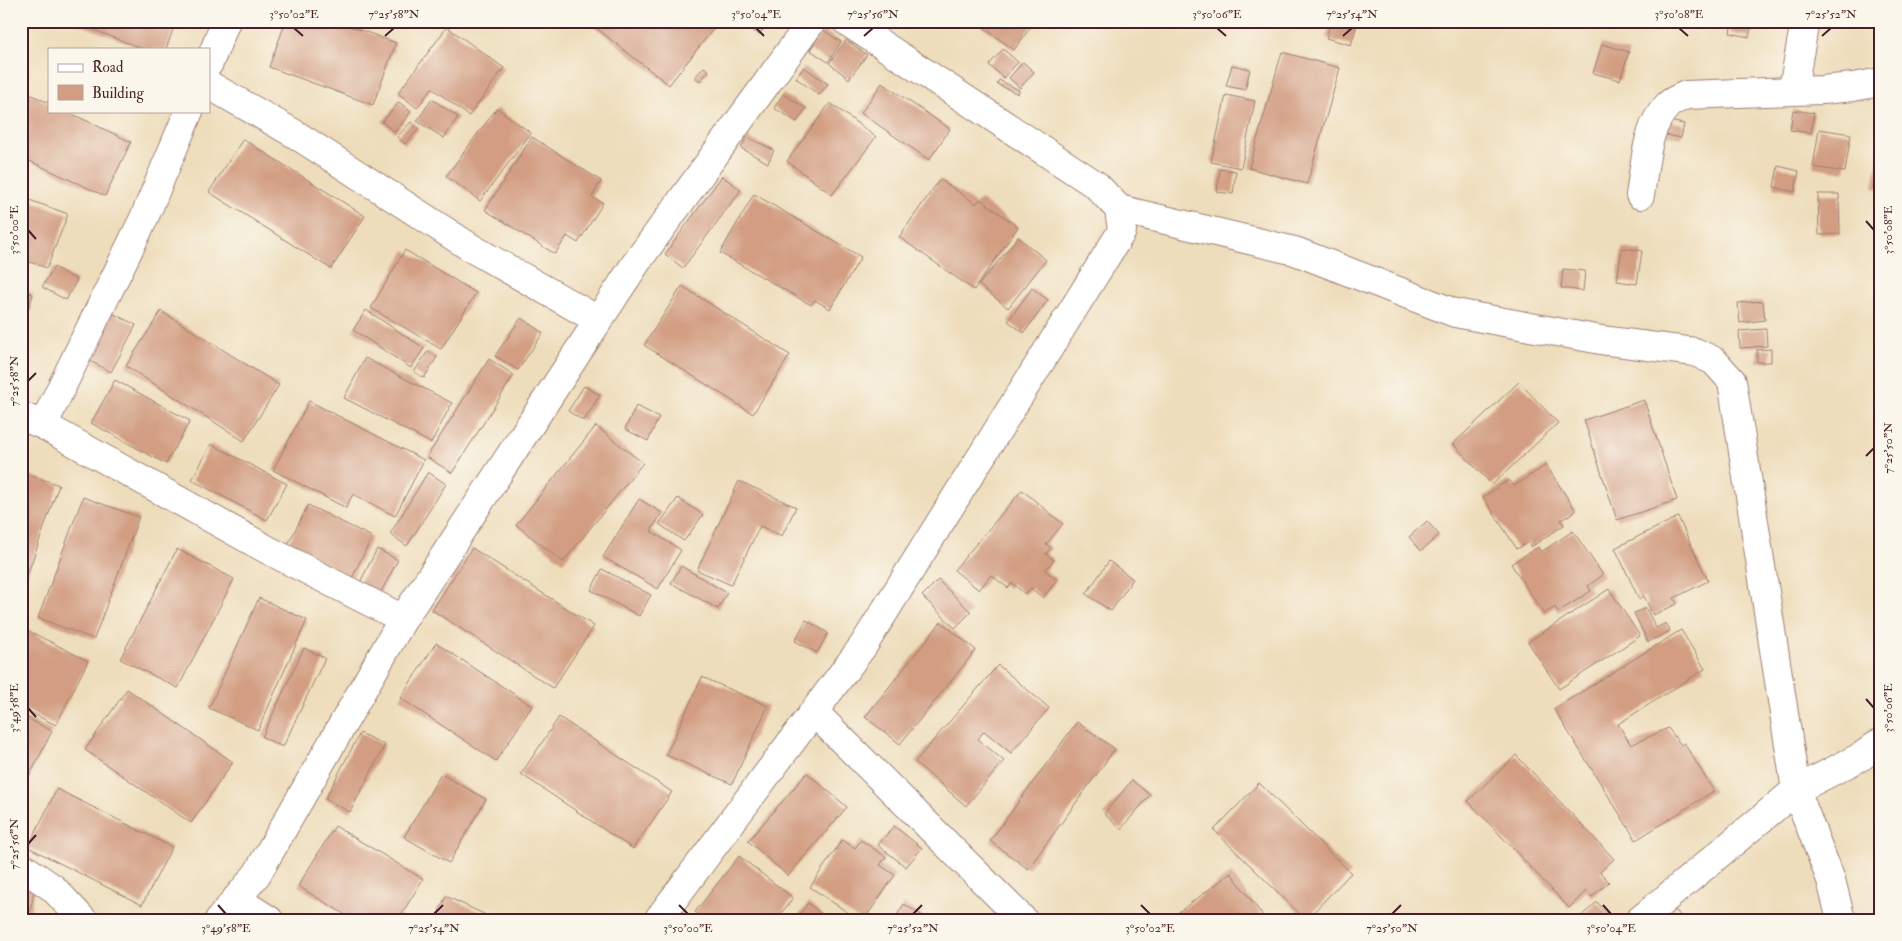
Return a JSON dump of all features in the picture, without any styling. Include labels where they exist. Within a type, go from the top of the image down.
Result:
[{"type":"street","points":[[210,61],[226,21]]},
{"type":"street","points":[[269,920],[228,909],[258,874],[403,619],[598,320],[636,263],[812,21]]},
{"type":"street","points":[[846,21],[1096,185],[1119,209],[1295,251],[1455,313],[1601,340],[1695,352],[1714,361],[1732,381],[1796,790],[1831,880],[1840,920]]},
{"type":"street","points":[[1793,89],[1805,21]]},
{"type":"street","points":[[1640,195],[1649,144],[1658,116],[1670,103],[1686,95],[1854,87],[1881,82]]},
{"type":"street","points":[[210,86],[296,134],[474,248],[598,320]]},
{"type":"street","points":[[188,112],[144,218],[32,421],[268,550],[403,619]]},
{"type":"street","points":[[658,920],[862,646],[1096,276],[1122,231],[1119,209]]},
{"type":"street","points":[[814,712],[1023,920]]},
{"type":"street","points":[[1640,920],[1796,790],[1862,756],[1881,742]]},
{"type":"street","points":[[21,866],[53,888],[83,920]]},
{"type":"building","points":[[71,21],[168,21],[175,24],[166,48],[140,48]]},
{"type":"building","points":[[286,21],[336,21],[396,43],[373,105],[269,67]]},
{"type":"building","points":[[587,21],[705,21],[714,28],[669,85]]},
{"type":"building","points":[[740,21],[766,21],[768,22],[759,35]]},
{"type":"building","points":[[975,21],[1035,21],[1014,50]]},
{"type":"building","points":[[1331,21],[1358,21],[1351,45],[1326,38]]},
{"type":"building","points":[[1732,21],[1753,21],[1749,37],[1730,33]]},
{"type":"building","points":[[447,27],[504,68],[469,116],[432,88],[417,108],[398,93]]},
{"type":"building","points":[[823,30],[841,42],[828,62],[810,50]]},
{"type":"building","points":[[846,40],[867,55],[849,79],[829,63]]},
{"type":"building","points":[[1602,44],[1629,52],[1620,80],[1593,73]]},
{"type":"building","points":[[1003,49],[1018,62],[1004,78],[989,65]]},
{"type":"building","points":[[1282,52],[1340,68],[1307,184],[1249,168]]},
{"type":"building","points":[[1023,62],[1034,72],[1020,88],[1009,78]]},
{"type":"building","points":[[1232,65],[1250,69],[1245,90],[1226,86]]},
{"type":"building","points":[[704,67],[709,71],[700,81],[695,77]]},
{"type":"building","points":[[804,67],[828,84],[819,95],[796,78]]},
{"type":"building","points":[[999,80],[1019,90],[1018,94],[997,84]]},
{"type":"building","points":[[882,83],[950,129],[929,160],[861,113]]},
{"type":"building","points":[[21,90],[48,103],[48,112],[68,112],[131,142],[105,196],[21,157]]},
{"type":"building","points":[[783,94],[806,108],[797,122],[774,108]]},
{"type":"building","points":[[1226,95],[1255,101],[1241,168],[1211,162]]},
{"type":"building","points":[[432,99],[458,117],[444,138],[417,121]]},
{"type":"building","points":[[399,102],[411,112],[395,132],[382,122]]},
{"type":"building","points":[[830,103],[876,137],[832,195],[787,161]]},
{"type":"building","points":[[497,108],[531,133],[480,201],[446,176]]},
{"type":"building","points":[[1793,110],[1814,113],[1811,133],[1790,130]]},
{"type":"building","points":[[1664,120],[1684,124],[1681,138],[1661,134]]},
{"type":"building","points":[[411,122],[419,129],[405,144],[397,137]]},
{"type":"building","points":[[1819,129],[1851,134],[1845,172],[1813,167]]},
{"type":"building","points":[[532,137],[601,181],[592,197],[603,203],[578,243],[567,236],[555,254],[485,210]]},
{"type":"building","points":[[747,137],[774,150],[768,163],[741,148]]},
{"type":"building","points":[[243,139],[365,216],[331,269],[209,192]]},
{"type":"building","points":[[1881,144],[1881,189],[1873,188]]},
{"type":"building","points":[[1778,166],[1799,171],[1795,192],[1774,187]]},
{"type":"building","points":[[1220,169],[1236,171],[1233,194],[1217,192]]},
{"type":"building","points":[[722,176],[741,190],[683,268],[665,254]]},
{"type":"building","points":[[940,179],[976,204],[980,199],[1018,227],[974,290],[899,237]]},
{"type":"building","points":[[754,194],[861,257],[830,309],[815,300],[811,305],[720,253]]},
{"type":"building","points":[[1818,194],[1839,194],[1840,234],[1819,235]]},
{"type":"building","points":[[21,197],[68,214],[47,268],[21,259]]},
{"type":"building","points":[[1018,237],[1046,260],[1008,308],[979,285]]},
{"type":"building","points":[[1622,248],[1642,251],[1637,284],[1617,281]]},
{"type":"building","points":[[405,250],[476,293],[441,349],[371,308]]},
{"type":"building","points":[[54,267],[77,280],[66,300],[42,287]]},
{"type":"building","points":[[1563,269],[1585,271],[1583,291],[1561,288]]},
{"type":"building","points":[[682,286],[790,355],[753,414],[644,345]]},
{"type":"building","points":[[1032,288],[1048,300],[1024,333],[1008,321]]},
{"type":"building","points":[[21,290],[33,294],[22,330],[21,330]]},
{"type":"building","points":[[1763,301],[1765,320],[1740,323],[1738,303]]},
{"type":"building","points":[[366,310],[424,348],[411,368],[353,330]]},
{"type":"building","points":[[108,311],[136,325],[111,372],[84,358]]},
{"type":"building","points":[[161,311],[279,385],[244,441],[126,366]]},
{"type":"building","points":[[521,318],[543,333],[518,370],[495,356]]},
{"type":"building","points":[[1766,329],[1767,346],[1740,348],[1739,331]]},
{"type":"building","points":[[1771,349],[1771,362],[1757,362],[1757,350]]},
{"type":"building","points":[[428,351],[437,357],[424,378],[414,372]]},
{"type":"building","points":[[365,358],[452,403],[431,443],[344,398]]},
{"type":"building","points":[[489,359],[514,375],[452,473],[427,457]]},
{"type":"building","points":[[115,380],[190,421],[166,464],[91,423]]},
{"type":"building","points":[[1519,382],[1558,423],[1492,485],[1453,444]]},
{"type":"building","points":[[584,386],[600,395],[584,421],[568,411]]},
{"type":"building","points":[[1644,400],[1677,500],[1617,520],[1584,420]]},
{"type":"building","points":[[309,401],[424,460],[395,516],[353,494],[346,508],[273,470]]},
{"type":"building","points":[[636,406],[659,417],[648,441],[625,429]]},
{"type":"building","points":[[596,426],[643,463],[563,562],[516,525]]},
{"type":"building","points":[[211,444],[287,484],[267,520],[192,480]]},
{"type":"building","points":[[1546,465],[1576,511],[1561,520],[1564,525],[1531,547],[1528,542],[1517,549],[1483,497],[1509,480],[1514,486]]},
{"type":"building","points":[[21,472],[59,485],[22,590],[21,590]]},
{"type":"building","points":[[428,472],[446,484],[407,546],[390,534]]},
{"type":"building","points":[[739,481],[796,507],[782,536],[760,526],[731,585],[697,570]]},
{"type":"building","points":[[1022,490],[1063,524],[1046,544],[1051,548],[1046,554],[1054,560],[1045,570],[1057,580],[1043,598],[1031,588],[1025,594],[1012,583],[1008,588],[991,575],[979,590],[954,570]]},
{"type":"building","points":[[83,497],[139,517],[94,639],[38,618]]},
{"type":"building","points":[[678,498],[703,515],[684,541],[659,524]]},
{"type":"building","points":[[639,499],[662,513],[651,531],[681,550],[658,589],[603,557]]},
{"type":"building","points":[[308,505],[372,537],[352,578],[287,546]]},
{"type":"building","points":[[1678,517],[1708,581],[1674,598],[1677,604],[1653,615],[1644,596],[1639,599],[1615,548]]},
{"type":"building","points":[[1427,521],[1439,535],[1421,551],[1409,537]]},
{"type":"building","points":[[1573,531],[1603,575],[1588,586],[1591,591],[1558,612],[1555,607],[1544,614],[1511,564],[1538,547],[1541,552]]},
{"type":"building","points":[[472,548],[594,626],[553,688],[432,610]]},
{"type":"building","points":[[177,549],[234,579],[178,688],[120,659]]},
{"type":"building","points":[[377,549],[398,560],[375,603],[355,592]]},
{"type":"building","points":[[1109,561],[1133,579],[1111,611],[1086,594]]},
{"type":"building","points":[[681,566],[727,593],[718,609],[671,583]]},
{"type":"building","points":[[602,569],[651,595],[639,616],[591,590]]},
{"type":"building","points":[[938,580],[971,612],[955,628],[922,596]]},
{"type":"building","points":[[1609,589],[1640,636],[1559,689],[1528,642]]},
{"type":"building","points":[[259,598],[307,620],[258,730],[209,708]]},
{"type":"building","points":[[1646,608],[1656,628],[1666,623],[1670,631],[1648,642],[1634,613]]},
{"type":"building","points":[[806,620],[828,633],[817,653],[795,641]]},
{"type":"building","points":[[941,622],[976,650],[900,744],[865,717]]},
{"type":"building","points":[[1681,630],[1705,669],[1618,724],[1631,745],[1668,728],[1681,745],[1684,743],[1714,791],[1636,840],[1554,709]]},
{"type":"building","points":[[29,631],[88,661],[56,725],[21,708],[21,646]]},
{"type":"building","points":[[436,643],[532,706],[496,761],[400,698]]},
{"type":"building","points":[[304,648],[325,658],[283,747],[262,737]]},
{"type":"building","points":[[998,665],[1049,708],[1011,753],[984,731],[978,739],[1004,761],[966,806],[915,762]]},
{"type":"building","points":[[702,677],[768,706],[732,784],[666,755]]},
{"type":"building","points":[[127,689],[233,762],[191,823],[85,750]]},
{"type":"building","points":[[21,715],[52,731],[26,783],[21,781]]},
{"type":"building","points":[[559,717],[672,792],[633,849],[521,774]]},
{"type":"building","points":[[1077,722],[1115,749],[1028,869],[990,841]]},
{"type":"building","points":[[360,733],[385,745],[350,812],[325,799]]},
{"type":"building","points":[[1516,755],[1614,859],[1600,872],[1609,882],[1592,897],[1586,891],[1569,908],[1468,801]]},
{"type":"building","points":[[807,773],[847,807],[788,876],[748,841]]},
{"type":"building","points":[[441,774],[486,799],[449,863],[404,837]]},
{"type":"building","points":[[1132,780],[1150,795],[1121,829],[1104,814]]},
{"type":"building","points":[[1259,783],[1351,873],[1306,920],[1214,830]]},
{"type":"building","points":[[57,789],[172,847],[142,905],[28,847]]},
{"type":"building","points":[[335,826],[423,879],[398,920],[354,920],[298,886]]},
{"type":"building","points":[[894,826],[922,848],[906,867],[878,845]]},
{"type":"building","points":[[842,840],[855,848],[861,840],[886,857],[880,865],[895,875],[864,920],[859,920],[810,887]]},
{"type":"building","points":[[739,856],[793,898],[776,920],[704,920],[695,912]]},
{"type":"building","points":[[1231,873],[1266,920],[1168,920]]},
{"type":"building","points":[[21,875],[37,879],[30,912],[21,910]]},
{"type":"building","points":[[446,896],[496,920],[435,920]]},
{"type":"building","points":[[1597,902],[1609,916],[1604,920],[1577,920]]},
{"type":"building","points":[[808,903],[829,920],[795,920]]},
{"type":"building","points":[[904,904],[929,920],[894,920]]},
{"type":"building","points":[[1674,909],[1685,920],[1663,920]]}]
